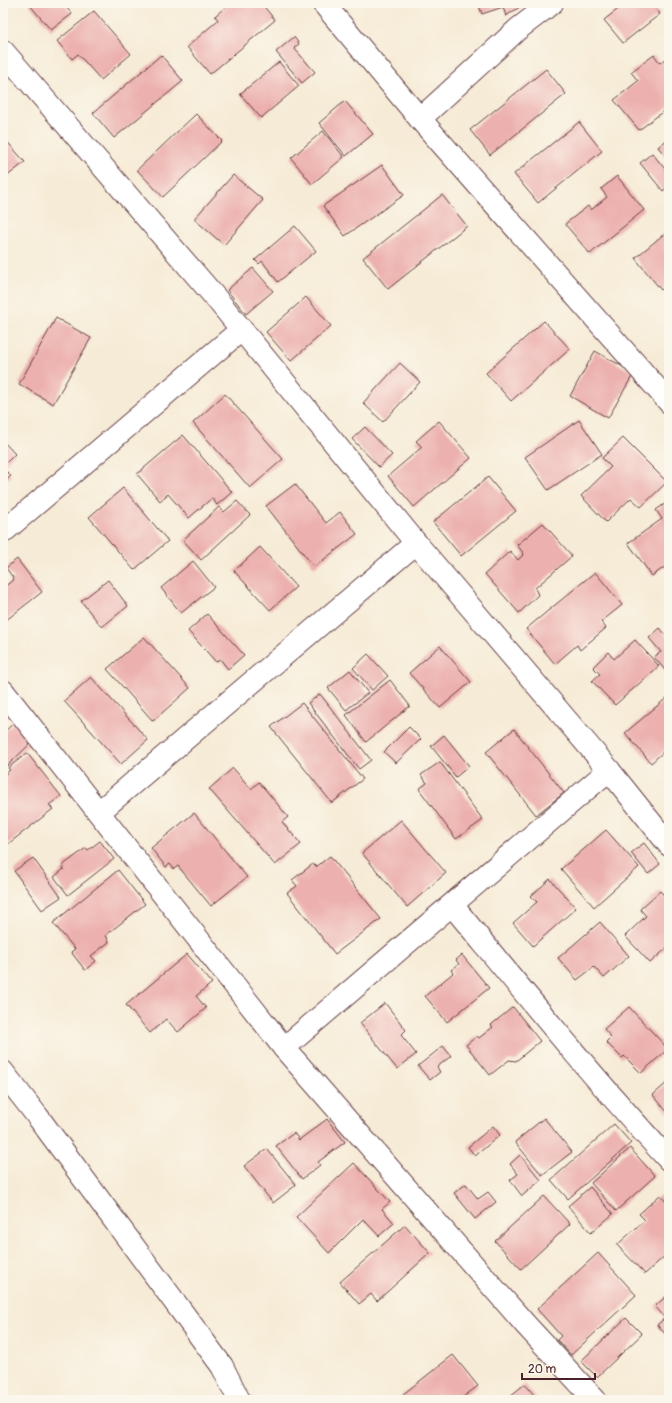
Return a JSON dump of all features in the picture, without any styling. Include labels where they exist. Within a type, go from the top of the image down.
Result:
[{"type":"street","points":[[323,3],[420,119],[669,402]]},
{"type":"street","points":[[420,119],[518,29],[552,3]]},
{"type":"street","points":[[3,51],[241,330],[416,543],[609,770],[669,845]]},
{"type":"street","points":[[3,532],[241,330]]},
{"type":"street","points":[[99,812],[416,543]]},
{"type":"street","points":[[3,691],[284,1048],[525,1324],[594,1400]]},
{"type":"street","points":[[284,1048],[452,906],[609,770]]},
{"type":"street","points":[[452,906],[625,1113],[669,1160]]},
{"type":"street","points":[[3,1072],[222,1366],[239,1400]]},
{"type":"building","points":[[28,3],[71,3],[66,7],[72,14],[51,30]]},
{"type":"building","points":[[230,3],[261,3],[275,20],[210,74],[187,47],[218,20],[215,16]]},
{"type":"building","points":[[478,3],[526,3],[506,16],[503,7],[482,14]]},
{"type":"building","points":[[626,3],[651,3],[660,14],[623,43],[604,20]]},
{"type":"building","points":[[94,11],[131,54],[101,80],[78,54],[72,59],[57,41]]},
{"type":"building","points":[[294,37],[299,44],[294,48],[315,72],[302,83],[276,52]]},
{"type":"building","points":[[161,55],[183,81],[114,138],[93,113]]},
{"type":"building","points":[[654,55],[660,63],[666,59],[669,63],[669,107],[639,130],[614,100],[638,81],[631,72]]},
{"type":"building","points":[[279,62],[299,86],[261,118],[240,94]]},
{"type":"building","points":[[546,69],[566,94],[490,155],[470,130]]},
{"type":"building","points":[[345,101],[373,134],[346,156],[319,123]]},
{"type":"building","points":[[196,114],[222,141],[163,197],[137,170]]},
{"type":"building","points":[[579,122],[602,151],[538,203],[514,174]]},
{"type":"building","points":[[323,131],[344,157],[312,184],[291,158]]},
{"type":"building","points":[[3,137],[25,162],[6,177],[3,173]]},
{"type":"building","points":[[669,138],[669,160],[658,147]]},
{"type":"building","points":[[652,153],[669,174],[669,186],[663,191],[640,163]]},
{"type":"building","points":[[382,165],[404,195],[345,236],[323,206]]},
{"type":"building","points":[[233,175],[263,200],[224,245],[194,219]]},
{"type":"building","points":[[617,176],[644,210],[590,254],[565,224],[588,206],[591,210],[607,197],[601,189]]},
{"type":"building","points":[[442,195],[467,226],[388,289],[363,258]]},
{"type":"building","points":[[295,226],[316,251],[278,282],[262,261],[259,264],[255,260]]},
{"type":"building","points":[[669,230],[669,283],[661,290],[635,258]]},
{"type":"building","points":[[253,268],[273,291],[246,314],[227,290]]},
{"type":"building","points":[[306,297],[331,326],[291,361],[266,332]]},
{"type":"building","points":[[56,318],[91,338],[53,404],[19,384]]},
{"type":"building","points":[[544,321],[570,349],[511,401],[486,373]]},
{"type":"building","points":[[595,351],[634,373],[608,418],[570,396]]},
{"type":"building","points":[[400,363],[420,382],[383,422],[363,403]]},
{"type":"building","points":[[225,394],[283,459],[250,488],[193,423]]},
{"type":"building","points":[[579,420],[602,454],[548,490],[525,457]]},
{"type":"building","points":[[439,421],[471,458],[414,507],[388,476],[422,447],[416,441]]},
{"type":"building","points":[[365,427],[392,455],[379,467],[352,439]]},
{"type":"building","points":[[183,435],[232,492],[217,505],[212,498],[189,518],[168,494],[160,501],[137,474]]},
{"type":"building","points":[[623,438],[667,482],[641,507],[631,498],[606,522],[581,496],[611,467],[602,458]]},
{"type":"building","points":[[3,441],[15,454],[3,466]]},
{"type":"building","points":[[3,468],[11,476],[3,483]]},
{"type":"building","points":[[488,477],[516,511],[461,556],[433,522]]},
{"type":"building","points":[[295,484],[326,523],[340,512],[357,534],[314,567],[266,506]]},
{"type":"building","points":[[123,488],[168,541],[134,570],[89,517]]},
{"type":"building","points":[[237,501],[250,515],[201,560],[183,540],[219,507],[224,512]]},
{"type":"building","points":[[666,503],[669,506],[669,564],[652,576],[628,543],[662,519],[656,510]]},
{"type":"building","points":[[543,523],[572,556],[535,588],[538,595],[519,613],[485,574],[510,551],[518,560],[524,554],[517,545]]},
{"type":"building","points":[[260,547],[296,587],[270,610],[234,571]]},
{"type":"building","points":[[17,559],[42,592],[5,621],[3,618],[3,588],[14,579],[6,568]]},
{"type":"building","points":[[193,561],[214,587],[181,613],[161,588]]},
{"type":"building","points":[[595,572],[622,605],[601,622],[606,628],[580,650],[577,645],[555,664],[526,629]]},
{"type":"building","points":[[108,580],[128,606],[102,627],[81,601]]},
{"type":"building","points":[[207,614],[244,655],[228,669],[220,659],[216,662],[188,631]]},
{"type":"building","points":[[660,628],[669,639],[669,675],[654,657],[661,652],[649,638]]},
{"type":"building","points":[[144,637],[190,688],[153,721],[107,669]]},
{"type":"building","points":[[635,640],[659,666],[615,705],[592,681],[600,674],[593,667],[608,652],[614,659]]},
{"type":"building","points":[[440,646],[471,682],[440,708],[409,673]]},
{"type":"building","points":[[368,654],[388,676],[372,690],[353,668]]},
{"type":"building","points":[[350,670],[368,693],[346,710],[328,688]]},
{"type":"building","points":[[91,677],[148,740],[121,764],[64,701]]},
{"type":"building","points":[[390,680],[410,706],[366,742],[346,715]]},
{"type":"building","points":[[320,694],[371,760],[359,769],[308,703]]},
{"type":"building","points":[[669,696],[669,747],[651,763],[625,733]]},
{"type":"building","points":[[302,703],[363,779],[332,803],[271,727]]},
{"type":"building","points":[[16,721],[34,740],[4,769],[3,733]]},
{"type":"building","points":[[409,727],[421,739],[396,763],[384,752]]},
{"type":"building","points":[[514,729],[564,793],[536,815],[486,752]]},
{"type":"building","points":[[444,735],[469,766],[456,777],[431,746]]},
{"type":"building","points":[[27,753],[61,796],[49,805],[53,809],[3,848],[3,776],[10,770],[8,768]]},
{"type":"building","points":[[440,762],[483,820],[456,839],[419,789],[427,783],[421,775]]},
{"type":"building","points":[[233,768],[251,789],[259,782],[288,817],[282,822],[301,844],[275,865],[209,789]]},
{"type":"building","points":[[194,813],[247,877],[211,906],[178,866],[174,869],[170,864],[166,867],[151,848]]},
{"type":"building","points":[[401,820],[446,873],[407,907],[362,853]]},
{"type":"building","points":[[606,830],[639,867],[594,907],[561,869]]},
{"type":"building","points":[[100,841],[114,859],[68,895],[54,877],[64,869],[62,866],[86,848],[88,850]]},
{"type":"building","points":[[644,843],[660,864],[648,874],[631,853]]},
{"type":"building","points":[[330,856],[381,919],[335,954],[287,893],[297,886],[292,880],[313,864],[316,867]]},
{"type":"building","points":[[33,858],[61,897],[42,910],[14,871]]},
{"type":"building","points":[[118,870],[145,904],[106,935],[109,942],[91,956],[96,961],[85,970],[71,952],[75,949],[53,923]]},
{"type":"building","points":[[550,879],[576,908],[533,946],[513,923],[537,902],[531,896]]},
{"type":"building","points":[[660,891],[669,900],[669,946],[650,963],[625,936],[646,916],[640,909]]},
{"type":"building","points":[[600,922],[629,956],[604,978],[594,967],[577,980],[558,958]]},
{"type":"building","points":[[187,954],[212,983],[196,996],[206,1008],[178,1032],[166,1019],[150,1033],[126,1005]]},
{"type":"building","points":[[462,955],[489,988],[447,1022],[425,996],[453,973],[451,970],[459,964],[456,960]]},
{"type":"building","points":[[385,1003],[406,1030],[401,1035],[416,1054],[397,1069],[360,1023]]},
{"type":"building","points":[[513,1007],[540,1041],[516,1061],[509,1060],[490,1075],[466,1045],[477,1036],[479,1038],[493,1027],[491,1025]]},
{"type":"building","points":[[629,1007],[668,1049],[641,1073],[624,1056],[622,1058],[606,1042],[611,1037],[604,1029]]},
{"type":"building","points":[[443,1046],[451,1056],[437,1067],[440,1072],[430,1080],[418,1066]]},
{"type":"building","points":[[669,1081],[669,1114],[653,1095]]},
{"type":"building","points":[[544,1118],[572,1152],[542,1175],[515,1142]]},
{"type":"building","points":[[327,1119],[345,1142],[318,1162],[320,1165],[302,1179],[276,1146],[294,1133],[299,1140]]},
{"type":"building","points":[[614,1124],[631,1143],[568,1199],[551,1180]]},
{"type":"building","points":[[493,1126],[500,1135],[475,1156],[468,1147]]},
{"type":"building","points":[[630,1148],[655,1176],[616,1211],[591,1183]]},
{"type":"building","points":[[267,1149],[296,1185],[273,1203],[244,1166]]},
{"type":"building","points":[[520,1155],[541,1180],[522,1196],[510,1180],[518,1174],[510,1164]]},
{"type":"building","points":[[354,1163],[390,1202],[382,1209],[394,1223],[379,1236],[363,1219],[329,1253],[296,1217]]},
{"type":"building","points":[[466,1184],[478,1199],[488,1192],[496,1202],[475,1219],[454,1193]]},
{"type":"building","points":[[590,1187],[613,1214],[591,1233],[568,1206]]},
{"type":"building","points":[[660,1195],[669,1205],[669,1252],[645,1274],[617,1245],[645,1220],[639,1214]]},
{"type":"building","points":[[544,1196],[570,1224],[521,1269],[495,1241]]},
{"type":"building","points":[[405,1225],[430,1253],[377,1301],[371,1294],[359,1304],[340,1282]]},
{"type":"building","points":[[598,1253],[636,1295],[571,1355],[557,1340],[561,1336],[537,1309]]},
{"type":"building","points":[[669,1294],[669,1338],[657,1325],[665,1318],[655,1306]]},
{"type":"building","points":[[626,1318],[642,1334],[597,1377],[581,1361]]},
{"type":"building","points":[[453,1355],[478,1386],[459,1400],[406,1400],[402,1395]]},
{"type":"building","points":[[525,1384],[538,1400],[505,1400]]}]
